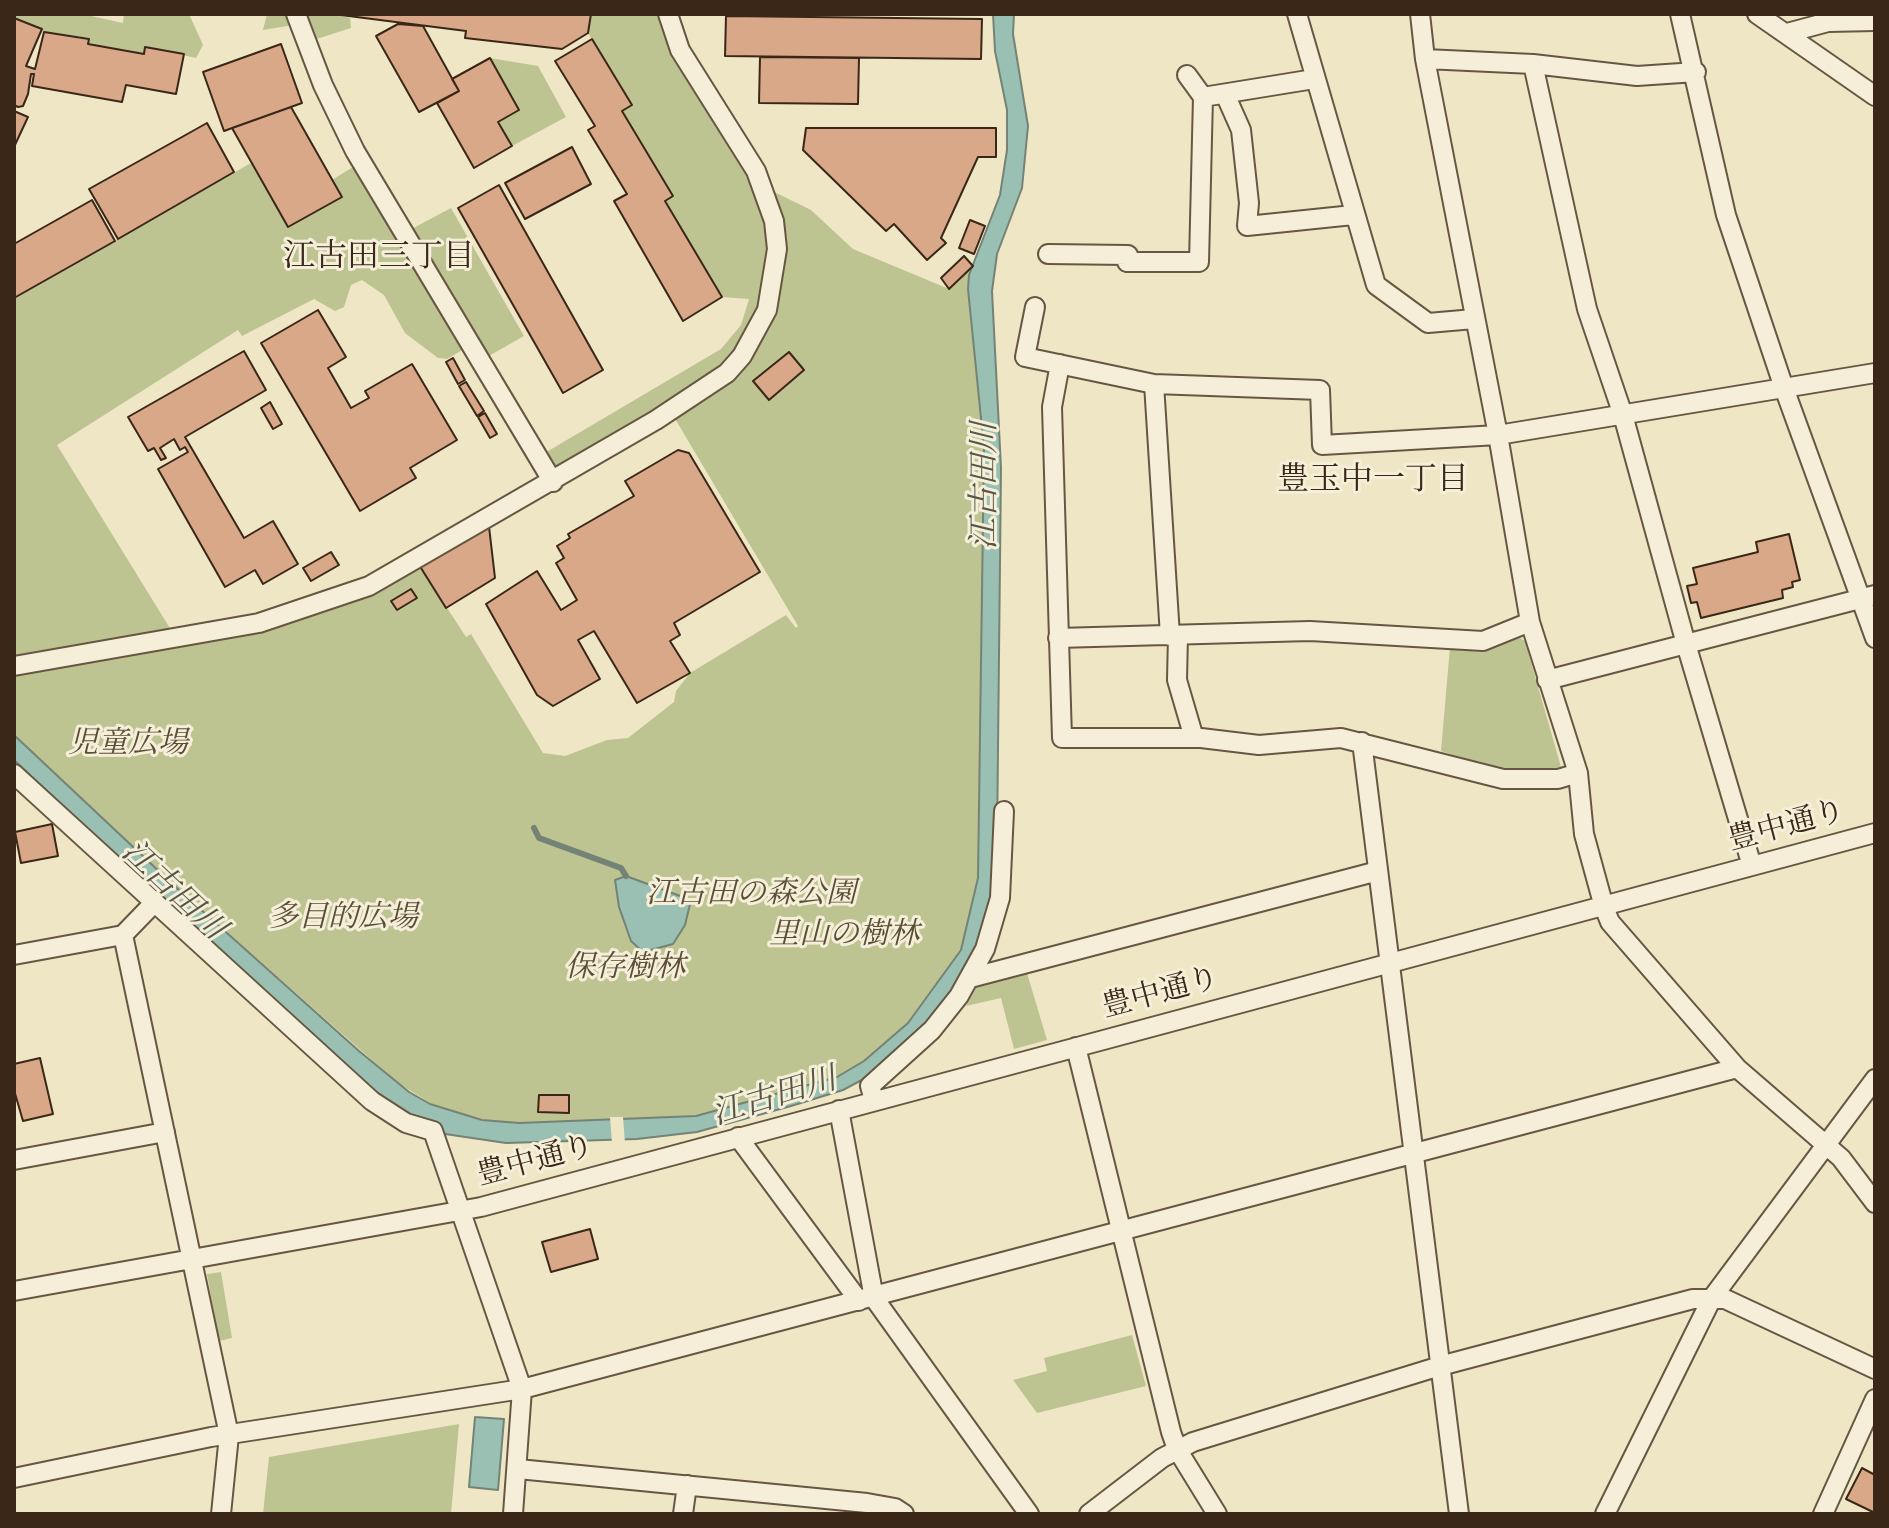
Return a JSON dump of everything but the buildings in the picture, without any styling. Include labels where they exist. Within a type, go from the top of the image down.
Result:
[{"type":"street","points":[[296,14],[323,85],[355,151],[553,482]]},
{"type":"street","points":[[14,666],[259,623],[303,611],[377,583],[671,412],[727,373],[756,334],[773,288],[777,249],[764,187],[680,50],[668,14]]},
{"type":"street","points":[[1297,14],[1353,215],[1376,285],[1428,323],[1474,319]]},
{"type":"street","points":[[1420,14],[1425,59],[1498,435],[1530,622],[1578,773],[1584,834],[1604,907],[1610,922],[1737,1068],[1841,1158],[1875,1203]]},
{"type":"street","points":[[1680,14],[1696,72],[1726,215],[1784,388],[1868,597],[1875,638]]},
{"type":"street","points":[[1757,14],[1875,96]]},
{"type":"street","points":[[1787,33],[1828,22],[1875,21]]},
{"type":"street","points":[[1425,59],[1533,64],[1637,76],[1696,72]]},
{"type":"street","points":[[1533,64],[1587,309],[1623,415],[1686,644],[1752,866]]},
{"type":"street","points":[[1048,254],[1128,255],[1127,262],[1199,262],[1203,97],[1187,75]]},
{"type":"street","points":[[1203,97],[1314,79]]},
{"type":"street","points":[[1225,94],[1241,130],[1249,203],[1247,226],[1353,215]]},
{"type":"street","points":[[1035,307],[1025,357],[1154,384],[1320,390],[1322,445],[1498,435],[1875,373]]},
{"type":"street","points":[[1060,364],[1052,407],[1062,738],[1194,738],[1259,745],[1341,738],[1503,779],[1558,779],[1578,773]]},
{"type":"street","points":[[1154,384],[1177,680],[1194,738]]},
{"type":"street","points":[[1547,680],[1868,597]]},
{"type":"street","points":[[1058,638],[1310,631],[1483,641],[1530,622]]},
{"type":"street","points":[[1362,742],[1459,1514]]},
{"type":"street","points":[[14,774],[372,1101],[406,1123],[433,1131],[522,1389],[513,1514]]},
{"type":"street","points":[[874,1100],[870,1086],[932,1030],[970,978],[997,913],[1004,811]]},
{"type":"street","name":"豊中通り","points":[[14,1291],[462,1211],[1875,833]]},
{"type":"street","points":[[970,978],[1378,871]]},
{"type":"street","points":[[14,955],[123,935],[154,903]]},
{"type":"street","points":[[123,935],[229,1435],[221,1514]]},
{"type":"street","points":[[1076,1047],[1177,1449],[1217,1514]]},
{"type":"street","points":[[14,1478],[229,1435],[522,1389],[1737,1068]]},
{"type":"street","points":[[1605,1514],[1712,1298],[1827,1148],[1875,1079]]},
{"type":"street","points":[[839,1110],[866,1300]]},
{"type":"street","points":[[14,1160],[165,1132]]},
{"type":"street","points":[[738,1137],[1029,1514]]},
{"type":"street","points":[[1089,1514],[1177,1449],[1440,1366],[1693,1299],[1725,1299],[1875,1369]]},
{"type":"street","points":[[1823,1514],[1875,1399]]},
{"type":"street","points":[[518,1469],[867,1503],[904,1514]]},
{"type":"street","points":[[683,1514],[687,1485]]},
{"type":"green space","points":[[14,14],[82,14],[123,23],[124,14],[189,14],[203,45],[196,58],[145,47],[144,54],[88,44],[89,38],[44,32],[14,18]]},
{"type":"green space","points":[[267,14],[333,14],[350,18],[351,28],[307,42],[300,24],[263,30]]},
{"type":"green space","name":"江古田の森公園","points":[[591,14],[668,14],[764,187],[811,210],[853,249],[949,289],[973,266],[968,290],[984,449],[978,878],[961,950],[908,1023],[864,1061],[837,1077],[696,1116],[546,1123],[493,1122],[435,1106],[398,1083],[180,891],[14,735],[14,298],[251,163],[288,227],[341,198],[332,180],[361,162],[404,233],[451,208],[524,336],[480,361],[471,345],[447,359],[438,358],[405,333],[384,295],[362,280],[351,285],[344,307],[335,311],[314,299],[242,336],[238,330],[57,445],[176,638],[223,630],[416,560],[466,637],[471,634],[543,753],[565,756],[607,740],[628,738],[674,702],[676,691],[690,673],[786,615],[796,628],[798,626],[671,412],[553,482],[538,457],[721,349],[741,325],[749,299],[722,297],[665,201],[673,196],[622,111],[632,105],[588,33]]},
{"type":"green space","points":[[490,58],[538,66],[566,117],[512,146],[498,122],[519,110]]},
{"type":"green space","points":[[1520,638],[1525,641],[1561,767],[1538,773],[1498,770],[1441,751],[1450,647],[1481,650]]},
{"type":"green space","points":[[1027,973],[1047,1040],[1014,1049],[1001,998],[966,1006],[977,986]]},
{"type":"green space","points":[[221,1272],[232,1338],[219,1341],[207,1274]]},
{"type":"green space","points":[[1132,1335],[1146,1386],[1037,1413],[1013,1380],[1047,1371],[1044,1358]]},
{"type":"green space","points":[[459,1424],[451,1514],[263,1514],[269,1457]]},
{"type":"water","name":"江古田川","points":[[993,14],[1014,14],[1013,34],[1028,126],[1022,188],[997,254],[992,291],[1001,468],[996,882],[975,957],[921,1034],[873,1074],[843,1090],[791,1106],[697,1132],[637,1139],[506,1143],[445,1134],[423,1125],[367,1091],[14,760],[14,735],[180,891],[359,1051],[409,1092],[430,1104],[482,1120],[519,1123],[696,1116],[837,1077],[864,1061],[908,1023],[961,950],[978,878],[984,448],[968,289],[969,275],[1000,195],[1007,150],[1007,110],[995,51]]},
{"type":"water","points":[[626,876],[691,900],[685,925],[673,944],[643,952],[631,941],[619,907],[615,880]]},
{"type":"water","points":[[475,1417],[504,1419],[498,1490],[469,1487]]},
{"type":"pier","points":[[610,1117],[623,1117],[625,1143],[612,1143]]},
{"type":"waterway","points":[[534,828],[539,838],[621,868],[626,876]]},
{"type":"district","name":"江古田三丁目","points":[[379,259]]},
{"type":"district","name":"豊玉中一丁目","points":[[1373,482]]},
{"type":"park label","name":"児童広場","points":[[128,746]]},
{"type":"park label","name":"多目的広場","points":[[343,920]]},
{"type":"park label","name":"里山の樹林","points":[[844,937]]},
{"type":"park label","name":"保存樹林","points":[[625,970]]}]
